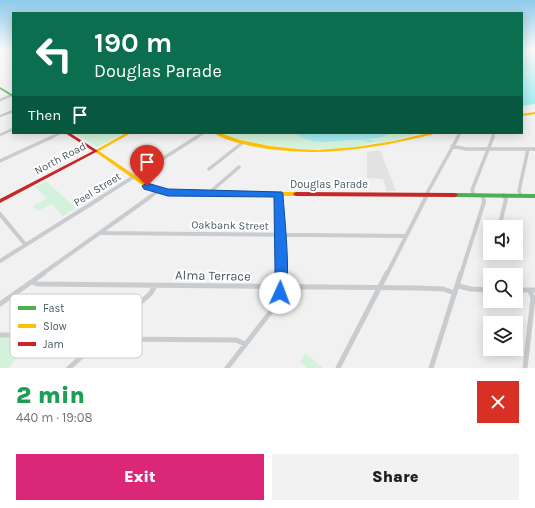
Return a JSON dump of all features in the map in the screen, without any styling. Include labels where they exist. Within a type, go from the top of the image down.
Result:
[{"type":"street","points":[[0,88],[12,96]]},
{"type":"street","points":[[0,100],[12,96]]},
{"type":"street","points":[[0,116],[12,111]]},
{"type":"street","points":[[523,115],[535,113]]},
{"type":"street","points":[[0,134],[12,129]]},
{"type":"street","points":[[0,161],[58,134]]},
{"type":"street","name":"Douglas Parade","points":[[69,134],[96,150],[132,177],[158,191],[174,193],[535,196]]},
{"type":"street","name":"North Road","points":[[0,201],[127,134]]},
{"type":"street","name":"Peel Street","points":[[0,260],[198,134]]},
{"type":"street","name":"Peel Street","points":[[0,260],[24,243],[201,134]]},
{"type":"street","points":[[218,134],[230,140],[242,143],[298,152],[331,153],[379,146],[430,134]]},
{"type":"street","points":[[338,368],[424,201],[425,195],[431,187],[459,134]]},
{"type":"street","points":[[474,195],[472,190],[494,134]]},
{"type":"street","points":[[210,169],[242,143]]},
{"type":"street","points":[[452,147],[466,149],[535,149]]},
{"type":"street","points":[[521,195],[519,191],[528,148]]},
{"type":"street","points":[[209,193],[239,167]]},
{"type":"street","points":[[431,187],[431,191],[434,195]]},
{"type":"street","points":[[15,294],[158,191]]},
{"type":"street","points":[[227,368],[276,303],[284,295],[282,287],[278,194]]},
{"type":"street","points":[[424,201],[425,195]]},
{"type":"street","points":[[432,368],[484,202],[482,195]]},
{"type":"street","points":[[501,220],[506,199],[504,195]]},
{"type":"street","points":[[0,214],[24,243]]},
{"type":"street","name":"Oakbank Street","points":[[101,233],[406,236]]},
{"type":"street","name":"Alma Terrace","points":[[32,282],[37,284],[155,286],[483,290]]},
{"type":"street","points":[[142,301],[151,293],[155,286]]},
{"type":"street","points":[[524,368],[533,298],[532,290]]},
{"type":"street","points":[[0,304],[10,297]]},
{"type":"street","points":[[0,335],[10,335]]},
{"type":"street","points":[[142,339],[236,340],[245,344]]},
{"type":"street","points":[[70,368],[81,358]]},
{"type":"shaded area","points":[[380,150],[396,191],[387,191],[383,179],[367,178],[367,152]]},
{"type":"green space","points":[[75,134],[123,134],[97,147]]},
{"type":"green space","points":[[226,134],[296,134],[310,141],[331,143],[383,137],[388,134],[417,134],[391,141],[360,145],[361,147],[336,149],[287,148],[237,139]]},
{"type":"green space","points":[[46,181],[76,208],[63,216],[51,204],[38,211],[33,206],[47,198],[35,187]]},
{"type":"green space","points":[[0,337],[10,337],[10,358],[15,358],[9,368],[0,368]]},
{"type":"green space","points":[[305,353],[323,368],[307,368],[300,362]]},
{"type":"water","points":[[523,67],[535,67],[535,104],[523,106]]},
{"type":"water","points":[[296,134],[390,134],[383,137],[362,140],[327,142],[311,141]]},
{"type":"water","points":[[362,140],[373,140],[374,141],[369,142]]},
{"type":"traffic: fast","points":[[0,88],[12,95]]},
{"type":"traffic: fast","points":[[455,195],[535,196]]},
{"type":"traffic: slow","points":[[523,115],[535,113]]},
{"type":"traffic: slow","points":[[127,134],[96,151],[147,186],[168,193],[296,194]]},
{"type":"traffic: slow","points":[[219,134],[239,141],[262,146],[298,151],[356,148],[394,142],[429,134]]},
{"type":"traffic: jam","points":[[0,201],[96,151],[69,134]]},
{"type":"traffic: jam","points":[[296,194],[455,195]]},
{"type":"route","points":[[147,186],[158,191],[181,193],[278,194],[281,270],[280,293]]}]
